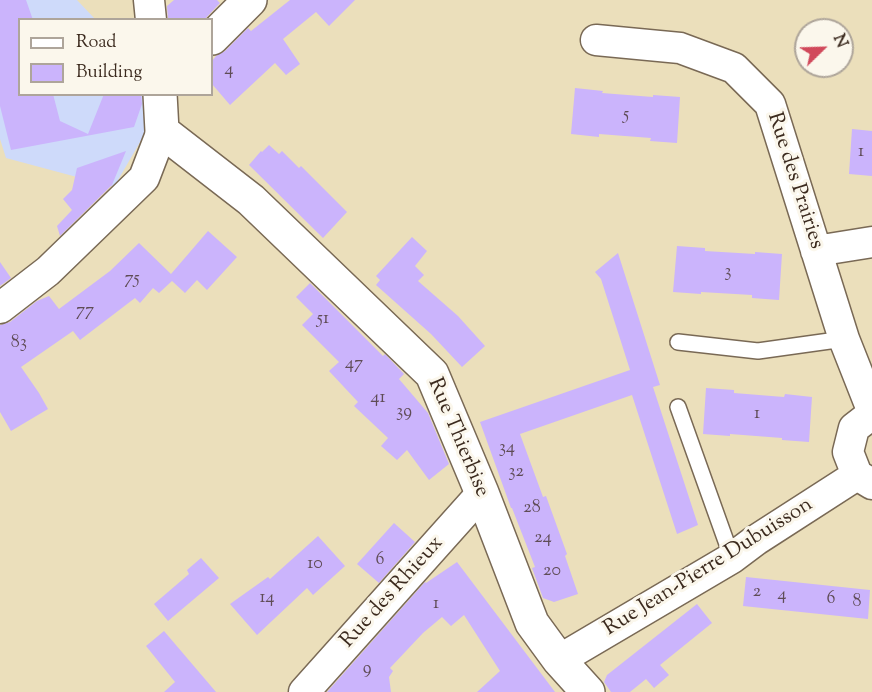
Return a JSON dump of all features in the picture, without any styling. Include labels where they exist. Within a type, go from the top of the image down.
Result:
[{"type":"street","points":[[149,0],[151,18]]},
{"type":"street","points":[[213,37],[250,0]]},
{"type":"street","name":"Rue des Prairies","points":[[596,40],[680,48],[734,68],[770,104],[844,339],[872,412]]},
{"type":"street","points":[[0,308],[48,271],[144,178],[162,131],[160,96]]},
{"type":"street","name":"Rue Thierbise","points":[[162,131],[251,200],[432,374],[482,493],[532,623],[559,660],[588,692]]},
{"type":"street","points":[[816,251],[872,242]]},
{"type":"street","name":"Rue Jean-Pierre Dubuisson","points":[[559,660],[732,558],[756,540],[865,479],[848,452],[854,428],[872,412]]},
{"type":"street","name":"Rue des Rhieux","points":[[304,692],[482,493]]},
{"type":"lane","points":[[678,342],[758,351],[844,339]]},
{"type":"lane","points":[[678,407],[732,558]]},
{"type":"shaded area","points":[[0,0],[77,0],[94,18],[18,18],[18,96],[147,96],[154,118],[114,187],[6,158],[0,139]]},
{"type":"building","points":[[0,0],[26,0],[32,18],[18,18],[18,96],[54,96],[60,121],[88,134],[103,96],[141,96],[142,104],[134,127],[11,150],[0,106]]},
{"type":"building","points":[[174,0],[217,0],[220,3],[206,18],[168,18],[167,6]]},
{"type":"building","points":[[290,0],[355,0],[329,26],[316,12],[283,39],[300,64],[286,75],[275,63],[230,105],[213,85],[213,60],[248,28],[251,31]]},
{"type":"building","points":[[575,88],[603,91],[602,93],[680,97],[677,143],[650,141],[651,138],[571,134]]},
{"type":"building","points":[[852,129],[872,131],[872,176],[849,174]]},
{"type":"building","points":[[269,145],[279,154],[282,151],[299,168],[301,166],[347,212],[323,238],[249,165]]},
{"type":"building","points":[[126,151],[112,185],[60,236],[57,226],[72,210],[63,199],[72,190],[77,168]]},
{"type":"building","points":[[208,231],[237,257],[207,290],[197,280],[185,293],[172,281],[159,293],[153,288],[140,303],[135,298],[80,340],[73,331],[21,367],[48,409],[11,431],[0,412],[0,325],[10,322],[37,301],[49,296],[59,309],[110,271],[139,243],[171,274]]},
{"type":"building","points":[[412,237],[427,251],[415,266],[424,275],[418,281],[458,316],[485,346],[462,367],[431,334],[376,285],[380,280],[376,276]]},
{"type":"building","points":[[677,246],[705,248],[705,251],[782,254],[779,300],[752,298],[752,295],[673,292]]},
{"type":"building","points":[[618,253],[660,385],[653,387],[698,525],[677,534],[632,395],[520,434],[543,497],[546,496],[567,554],[565,556],[578,594],[554,602],[543,598],[532,568],[535,567],[480,422],[630,370],[601,279],[595,272]]},
{"type":"building","points":[[0,262],[11,278],[0,286]]},
{"type":"building","points":[[310,283],[404,374],[399,379],[428,413],[449,464],[429,480],[407,450],[397,460],[381,446],[388,438],[354,406],[358,402],[329,371],[339,362],[302,325],[313,314],[296,297]]},
{"type":"building","points":[[706,388],[734,390],[734,393],[812,397],[809,442],[730,434],[730,436],[703,434]]},
{"type":"building","points":[[394,523],[415,542],[379,583],[357,564]]},
{"type":"building","points":[[318,536],[345,566],[313,595],[307,588],[257,635],[230,604],[268,577],[270,579]]},
{"type":"building","points":[[201,558],[219,578],[168,621],[154,604],[189,574],[187,570]]},
{"type":"building","points":[[457,562],[555,692],[477,692],[500,671],[464,615],[451,626],[442,617],[423,633],[390,668],[393,671],[389,677],[391,692],[327,692],[425,582]]},
{"type":"building","points":[[746,577],[870,590],[868,619],[743,606]]},
{"type":"building","points":[[697,604],[712,623],[660,665],[669,675],[654,688],[646,679],[630,692],[611,692],[604,682],[607,675]]},
{"type":"building","points":[[164,631],[216,692],[164,692],[175,682],[146,646]]}]
